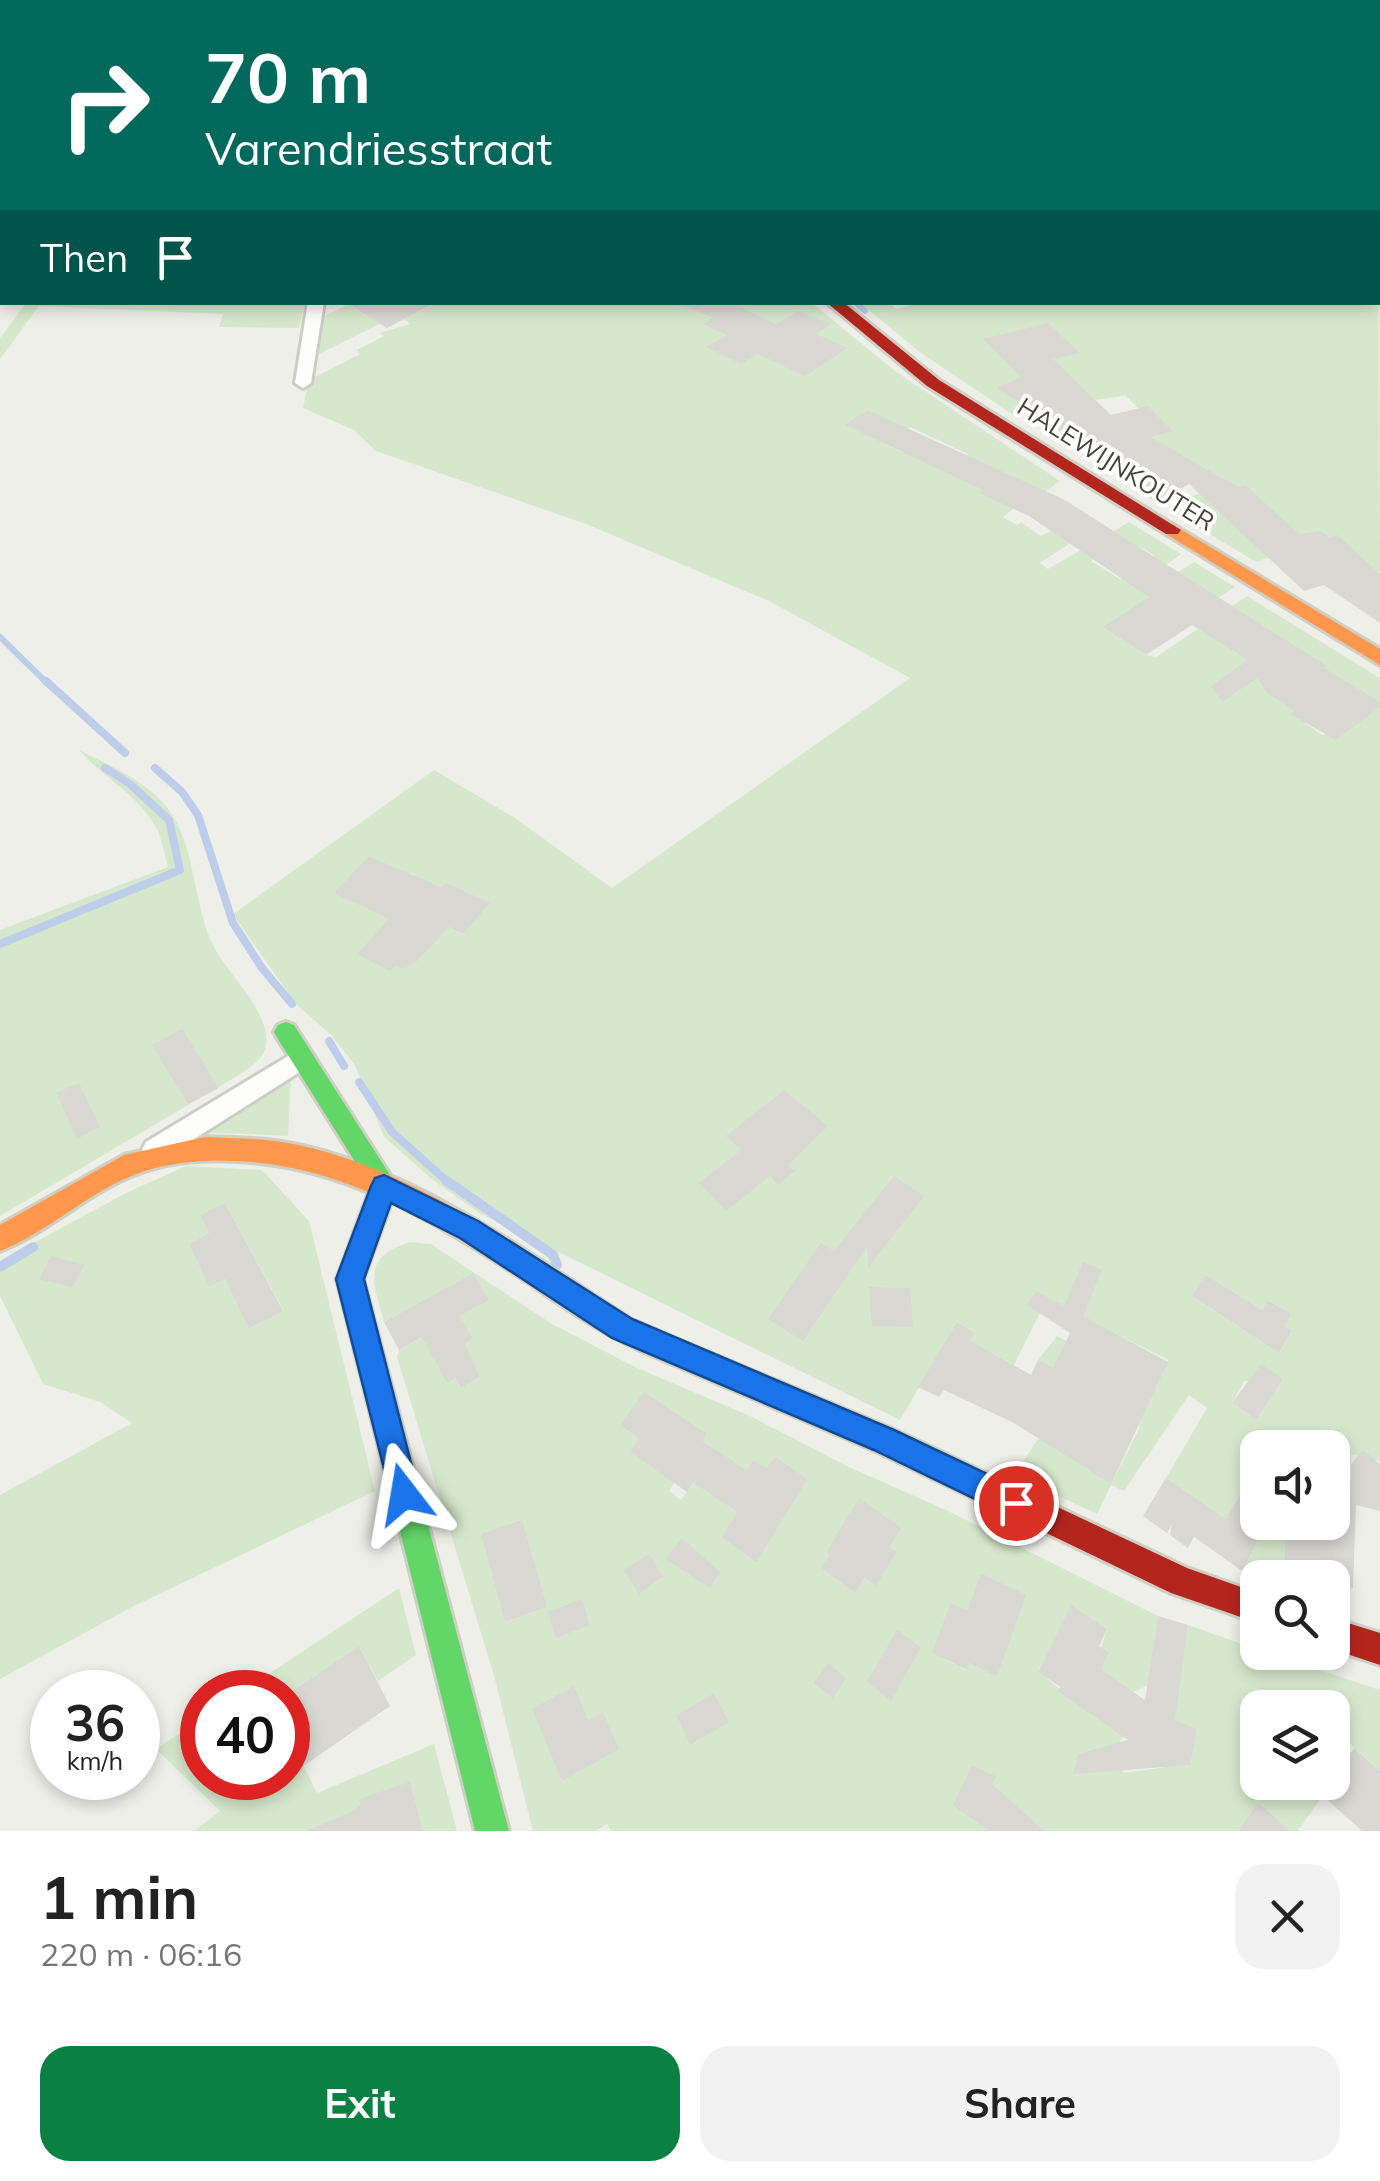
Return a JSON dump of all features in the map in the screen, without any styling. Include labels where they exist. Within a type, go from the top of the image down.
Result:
[{"type":"street","points":[[303,383],[316,305]]},
{"type":"street","name":"HALEWIJNKOUTER","points":[[837,305],[933,383],[1380,658]]},
{"type":"street","points":[[286,1032],[300,1059],[362,1142],[384,1186],[350,1279],[492,1831]]},
{"type":"street","points":[[0,1239],[135,1162],[300,1059]]},
{"type":"street","points":[[135,1162],[192,1148],[246,1146],[294,1155],[384,1186],[469,1229],[622,1328],[884,1440],[1182,1582],[1240,1602]]},
{"type":"street","points":[[1350,1639],[1380,1650]]},
{"type":"green space","points":[[25,305],[305,305],[299,328],[219,327],[223,314],[39,306],[0,359],[0,338]]},
{"type":"green space","points":[[347,305],[371,318],[401,313],[317,355],[320,318]]},
{"type":"green space","points":[[426,305],[687,305],[692,309],[700,305],[814,305],[895,371],[1060,481],[1020,511],[1014,508],[1003,517],[1017,525],[1021,522],[1041,536],[1053,530],[1072,542],[1040,563],[1048,569],[1129,522],[1181,554],[1166,565],[1178,572],[1194,562],[1235,587],[1218,598],[1167,605],[1118,636],[1145,655],[1156,657],[1247,596],[1380,678],[1380,702],[1354,687],[1305,723],[1322,735],[1380,707],[1380,1461],[1351,1454],[1350,1476],[1350,1430],[1240,1430],[1240,1494],[1226,1519],[1166,1478],[1207,1408],[1189,1395],[1124,1491],[1111,1485],[1097,1514],[1014,1475],[1040,1436],[1111,1484],[1140,1427],[1038,1360],[1057,1336],[1155,1390],[1168,1360],[1047,1299],[1014,1365],[977,1345],[971,1352],[970,1330],[957,1322],[900,1420],[481,1214],[434,1181],[384,1137],[355,1065],[332,1036],[295,1003],[233,914],[434,770],[515,818],[612,888],[910,678],[769,601],[586,524],[376,451],[354,430],[303,408],[309,380],[360,354],[357,350],[384,336],[380,333],[410,324],[404,319],[429,307]],"holes":[[[910,427],[968,454],[945,472],[908,449],[903,453],[887,445]],[[1114,546],[1130,555],[1142,548],[1155,556],[1120,579],[1091,561]],[[368,856],[397,870],[399,884],[410,873],[438,890],[446,882],[489,903],[463,934],[391,899],[334,893]],[[1206,1275],[1262,1310],[1269,1300],[1290,1314],[1284,1326],[1292,1332],[1279,1353],[1193,1297]],[[1283,1379],[1256,1420],[1232,1403],[1244,1381]]]},
{"type":"green space","points":[[862,305],[892,305],[896,309],[913,305],[1379,305],[1380,571],[1368,575],[1333,536],[1256,562],[1168,509],[1225,480],[1181,454],[1143,479],[1163,491],[1173,485],[1180,489],[1158,503],[1119,480],[1160,456],[1128,435],[1147,417],[1125,395],[1069,399],[1017,379],[998,388],[1032,410],[1015,416],[921,353]]},
{"type":"green space","points":[[79,750],[143,785],[173,816],[186,846],[211,941],[257,1009],[266,1034],[266,1048],[256,1063],[239,1075],[0,1216],[0,930],[168,867],[159,833],[149,817]]},
{"type":"green space","points":[[291,1079],[288,1136],[199,1132]]},
{"type":"green space","points":[[186,1166],[262,1170],[309,1221],[375,1491],[132,1607],[0,1679],[0,1495],[132,1423],[100,1402],[43,1384],[0,1296],[0,1261],[128,1192]],"holes":[[[225,1203],[283,1310],[250,1329],[225,1279],[209,1287],[189,1244],[209,1233],[201,1215]]]},
{"type":"green space","points":[[411,1242],[431,1244],[552,1324],[635,1367],[750,1416],[1158,1616],[1148,1685],[1132,1693],[1129,1730],[1120,1741],[1123,1773],[1167,1767],[1188,1625],[1240,1643],[1240,1670],[1319,1670],[1380,1690],[1380,1771],[1350,1744],[1350,1690],[1240,1690],[1240,1800],[1319,1800],[1298,1831],[1290,1831],[1258,1802],[1238,1831],[1039,1831],[1041,1827],[1010,1800],[990,1831],[611,1831],[607,1824],[596,1831],[533,1831],[495,1679],[397,1357],[399,1350],[426,1335],[461,1388],[480,1377],[465,1343],[472,1339],[460,1316],[488,1300],[473,1273],[384,1322],[375,1273],[384,1255]],"holes":[[[707,1434],[703,1441],[715,1449],[681,1500],[669,1491],[684,1469],[653,1468],[630,1452],[639,1438]],[[775,1456],[808,1479],[756,1561],[721,1537],[737,1512],[724,1503],[753,1460],[766,1468]],[[859,1499],[902,1528],[890,1547],[897,1552],[876,1586],[864,1578],[854,1592],[821,1568],[829,1555],[826,1552]],[[482,1534],[547,1607],[505,1622]],[[981,1573],[1025,1595],[997,1677],[969,1663],[966,1670],[944,1659],[951,1602],[967,1610]],[[1072,1606],[1107,1629],[1082,1708],[1038,1671]],[[714,1693],[728,1722],[690,1744],[676,1715]]]},
{"type":"green space","points":[[1259,1540],[1295,1540],[1287,1560],[1248,1560]]},
{"type":"green space","points":[[399,1588],[416,1655],[378,1681],[359,1646],[310,1679],[310,1670],[274,1670]]},
{"type":"green space","points":[[180,1733],[180,1772],[160,1753],[160,1746]]},
{"type":"green space","points":[[434,1744],[457,1831],[423,1831],[410,1783],[359,1799],[360,1805],[334,1831],[194,1831],[220,1811],[209,1800],[310,1800],[310,1779],[317,1793]]},
{"type":"building","points":[[350,305],[431,305],[387,328]]},
{"type":"building","points":[[683,305],[736,305],[776,324],[798,311],[831,324],[816,334],[848,348],[805,376],[758,354],[741,364],[706,347],[727,335],[703,324],[713,318]]},
{"type":"building","points":[[1048,323],[1080,353],[1053,359],[1111,415],[1148,406],[1173,431],[1151,437],[1238,487],[1245,485],[1299,534],[1321,531],[1329,537],[1337,535],[1380,574],[1380,623],[1324,585],[1304,591],[1189,484],[1180,489],[1173,485],[1163,491],[1055,428],[1058,427],[997,388],[1021,377],[983,339]]},
{"type":"building","points":[[867,410],[1063,499],[1327,666],[1324,668],[1380,702],[1380,707],[1336,740],[1290,714],[1295,711],[1267,693],[1257,678],[1222,702],[1211,686],[1248,660],[1192,625],[1146,655],[1103,627],[1149,597],[1029,516],[845,425]]},
{"type":"building","points":[[368,856],[441,887],[446,882],[490,903],[463,934],[449,927],[415,963],[402,969],[396,965],[390,971],[357,954],[389,919],[334,893]]},
{"type":"building","points":[[182,1029],[219,1088],[188,1104],[152,1045]]},
{"type":"building","points":[[79,1083],[100,1127],[77,1139],[56,1093]]},
{"type":"building","points":[[784,1090],[828,1126],[788,1165],[795,1171],[778,1185],[770,1176],[726,1211],[699,1183],[741,1150],[726,1136]]},
{"type":"building","points":[[894,1176],[924,1196],[868,1268],[867,1246],[803,1341],[768,1319],[821,1243],[834,1251]]},
{"type":"building","points":[[225,1203],[283,1311],[249,1329],[225,1279],[209,1287],[189,1244],[209,1233],[200,1215]]},
{"type":"building","points":[[51,1256],[85,1265],[72,1287],[39,1279]]},
{"type":"building","points":[[1083,1262],[1102,1270],[1083,1316],[1168,1362],[1111,1484],[1014,1423],[944,1390],[939,1397],[918,1387],[957,1322],[975,1333],[971,1341],[1031,1375],[1038,1360],[1053,1368],[1070,1333],[1027,1305],[1036,1291],[1064,1306]]},
{"type":"building","points":[[473,1273],[489,1300],[460,1316],[473,1339],[465,1343],[480,1377],[461,1388],[455,1378],[447,1383],[422,1337],[399,1350],[384,1322]]},
{"type":"building","points":[[1206,1275],[1262,1310],[1268,1300],[1291,1314],[1284,1326],[1292,1331],[1279,1353],[1192,1296]]},
{"type":"building","points":[[869,1287],[910,1288],[913,1327],[872,1326]]},
{"type":"building","points":[[1261,1364],[1283,1379],[1256,1420],[1232,1403]]},
{"type":"building","points":[[644,1392],[707,1434],[703,1441],[746,1470],[753,1460],[766,1468],[775,1456],[808,1479],[756,1562],[721,1537],[737,1512],[693,1482],[687,1492],[630,1452],[639,1438],[620,1425]]},
{"type":"building","points":[[1363,1450],[1380,1464],[1380,1511],[1356,1505],[1353,1588],[1350,1560],[1284,1560],[1286,1540],[1350,1540],[1351,1464]]},
{"type":"building","points":[[1166,1478],[1226,1519],[1240,1494],[1240,1540],[1258,1540],[1248,1560],[1240,1560],[1240,1570],[1194,1537],[1188,1548],[1170,1535],[1172,1524],[1167,1533],[1143,1516]]},
{"type":"building","points":[[859,1498],[902,1528],[890,1547],[897,1552],[876,1586],[864,1578],[855,1593],[821,1568],[829,1555],[826,1552]]},
{"type":"building","points":[[522,1520],[547,1607],[505,1622],[481,1534]]},
{"type":"building","points":[[682,1538],[720,1572],[710,1588],[665,1559]]},
{"type":"building","points":[[648,1554],[663,1576],[639,1594],[624,1570]]},
{"type":"building","points":[[981,1573],[1026,1595],[997,1677],[969,1663],[967,1670],[932,1653],[951,1602],[967,1610]]},
{"type":"building","points":[[582,1599],[590,1625],[556,1638],[548,1612]]},
{"type":"building","points":[[1071,1605],[1107,1629],[1099,1646],[1109,1653],[1101,1669],[1145,1700],[1158,1616],[1188,1625],[1175,1720],[1197,1729],[1190,1765],[1073,1774],[1078,1754],[1128,1740],[1058,1691],[1060,1687],[1038,1672]]},
{"type":"building","points":[[897,1630],[921,1647],[891,1701],[867,1682]]},
{"type":"building","points":[[359,1646],[390,1706],[310,1761],[310,1679]]},
{"type":"building","points":[[828,1663],[846,1678],[833,1698],[814,1683]]},
{"type":"building","points":[[574,1686],[588,1720],[603,1712],[619,1749],[562,1781],[532,1709]]},
{"type":"building","points":[[714,1693],[729,1722],[690,1745],[676,1715]]},
{"type":"building","points":[[1354,1748],[1380,1771],[1380,1831],[1362,1831],[1327,1800],[1350,1800],[1350,1754]]},
{"type":"building","points":[[972,1766],[996,1776],[992,1784],[1045,1831],[989,1831],[953,1805]]},
{"type":"building","points":[[410,1782],[423,1831],[307,1831],[355,1810],[359,1799]]},
{"type":"building","points":[[1258,1802],[1290,1831],[1238,1831]]},
{"type":"waterway","points":[[858,305],[865,311]]},
{"type":"waterway","points":[[0,637],[48,684]]},
{"type":"waterway","points":[[46,681],[125,753]]},
{"type":"waterway","points":[[0,944],[180,870],[169,820],[130,784],[105,768]]},
{"type":"waterway","points":[[155,768],[182,792],[198,815],[233,923],[262,968],[292,1004]]},
{"type":"waterway","points":[[329,1041],[344,1066]]},
{"type":"waterway","points":[[359,1082],[392,1132],[450,1184]]},
{"type":"waterway","points":[[447,1181],[553,1255],[557,1265]]},
{"type":"waterway","points":[[0,1267],[33,1247]]},
{"type":"traffic: fast","points":[[286,1032],[384,1186]]},
{"type":"traffic: fast","points":[[384,1186],[350,1279],[492,1831]]},
{"type":"traffic: slow","points":[[1172,530],[1380,658]]},
{"type":"traffic: slow","points":[[0,1239],[139,1161],[205,1148],[269,1151],[332,1166],[394,1191],[512,1257],[622,1329],[650,1341]]},
{"type":"traffic: jam","points":[[837,305],[933,383],[1172,530]]},
{"type":"traffic: jam","points":[[650,1341],[884,1440],[1182,1582],[1240,1602]]},
{"type":"traffic: jam","points":[[1350,1639],[1380,1649]]},
{"type":"route","points":[[404,1494],[350,1279],[384,1186],[469,1229],[622,1328],[884,1440],[1016,1503]]}]
